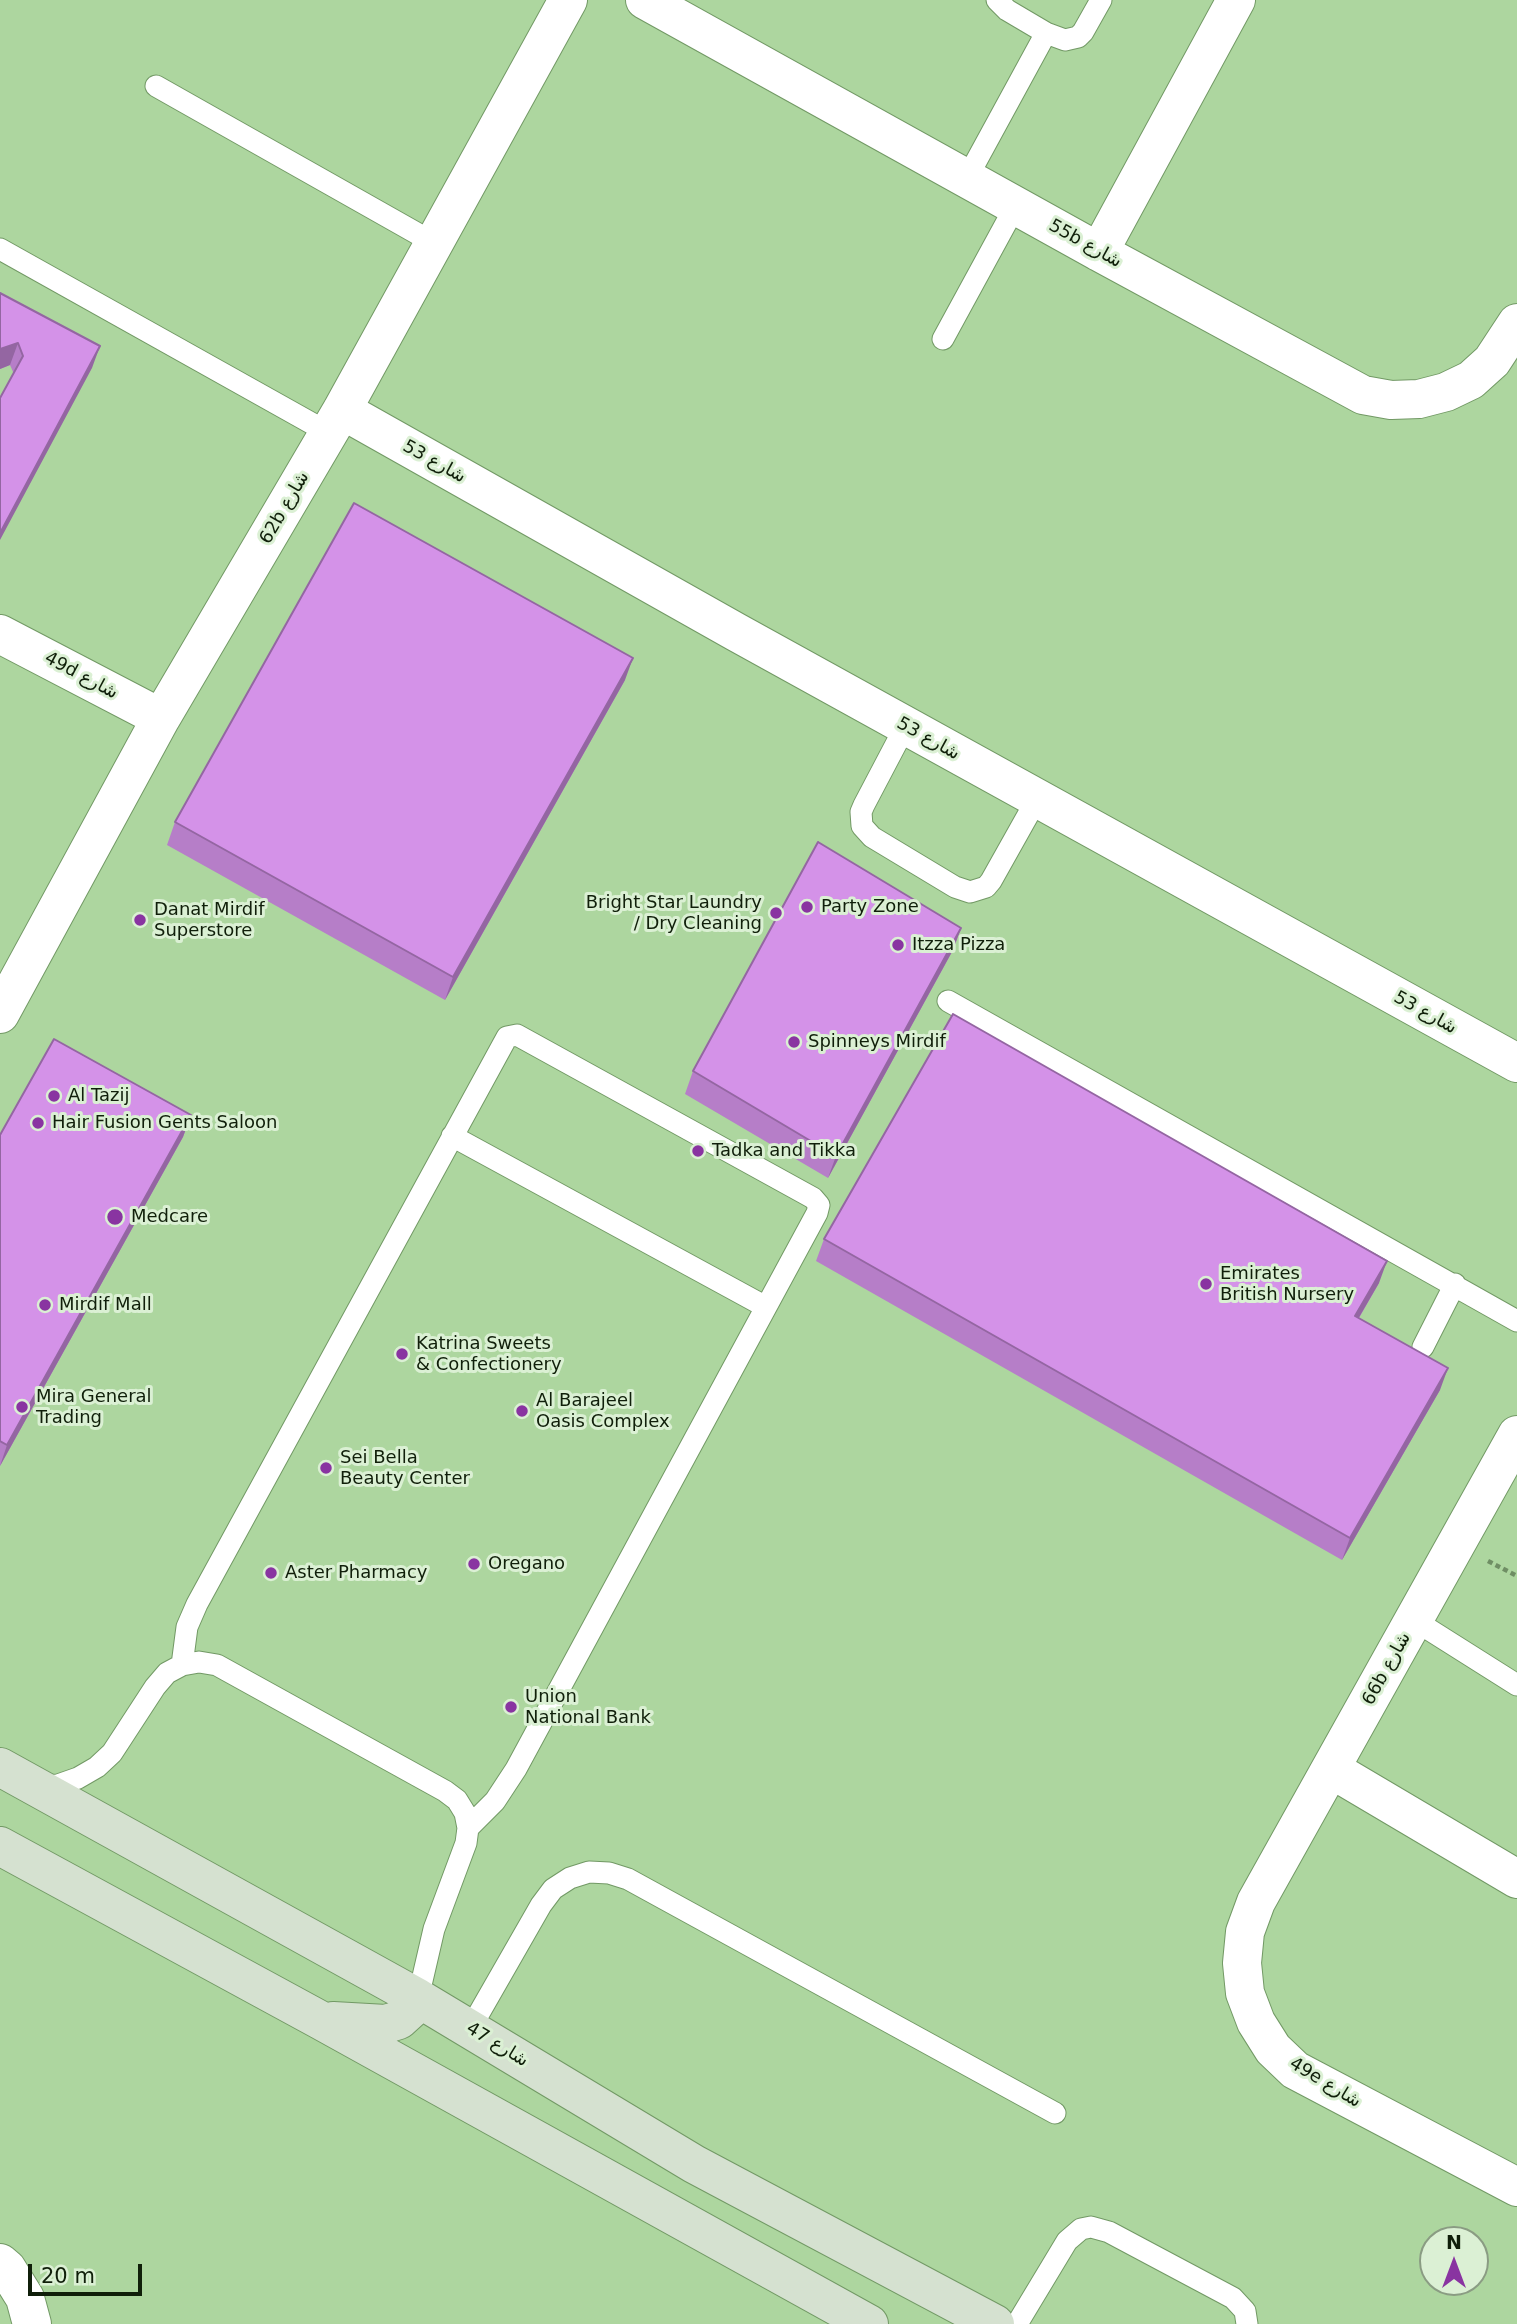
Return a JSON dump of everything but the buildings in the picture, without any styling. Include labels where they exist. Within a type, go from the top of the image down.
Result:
[{"type":"street","name":"62b شارع","points":[[0,1014],[161,718],[336,422],[568,0]]},
{"type":"street","name":"55b شارع","points":[[645,0],[1363,395],[1391,400],[1419,399],[1446,392],[1471,380],[1492,361],[1517,323]]},
{"type":"street","points":[[1099,252],[1236,0]]},
{"type":"street","name":"شارع 53","points":[[336,422],[905,727],[1517,1063]]},
{"type":"street","name":"49d شارع","points":[[0,634],[161,718]]},
{"type":"street","name":"66b شارع","points":[[1256,1902],[1517,1435]]},
{"type":"street","name":"شارع 47","points":[[0,1767],[418,1998],[694,2164],[995,2324]]},
{"type":"street","points":[[1331,1769],[1517,1879]]},
{"type":"street","points":[[0,1846],[869,2324]]},
{"type":"street","name":"49e شارع","points":[[1256,1902],[1245,1932],[1245,1993],[1256,2022],[1273,2049],[1296,2070],[1517,2187]]},
{"type":"street","points":[[320,2020],[386,2024],[399,2020],[418,1998]]},
{"type":"street","points":[[575,2161],[577,2150],[583,2141],[601,2133],[612,2134],[694,2164]]},
{"type":"street","points":[[0,2263],[7,2269],[25,2298],[32,2324]]},
{"type":"lane","points":[[997,0],[1007,10],[1046,33],[1065,40],[1078,37],[1101,0]]},
{"type":"lane","points":[[967,178],[1046,33]]},
{"type":"lane","points":[[156,86],[434,243]]},
{"type":"lane","points":[[943,340],[1016,205]]},
{"type":"lane","points":[[0,249],[336,422]]},
{"type":"lane","points":[[905,727],[864,805],[860,820],[872,837],[955,887],[970,892],[986,887],[1037,799]]},
{"type":"lane","points":[[948,1001],[1517,1321]]},
{"type":"lane","points":[[182,1665],[184,1639],[197,1604],[507,1037],[517,1035],[816,1200],[819,1205],[817,1213],[516,1769],[495,1801],[468,1828]]},
{"type":"lane","points":[[453,1136],[766,1307]]},
{"type":"lane","points":[[1423,1347],[1455,1284]]},
{"type":"lane","points":[[1414,1620],[1517,1685]]},
{"type":"lane","points":[[37,1788],[68,1782],[97,1768],[112,1753],[155,1686],[167,1673],[182,1665],[199,1662],[217,1665],[445,1791],[457,1800],[465,1813],[468,1828],[466,1843],[434,1929],[418,1998]]},
{"type":"lane","points":[[470,2029],[541,1905],[554,1889],[570,1878],[589,1872],[609,1873],[628,1879],[1055,2113]]},
{"type":"lane","points":[[1017,2324],[1067,2241],[1073,2234],[1091,2227],[1109,2232],[1233,2298],[1245,2311],[1247,2324]]},
{"type":"place","name":"Party Zone","points":[[807,907]]},
{"type":"place","name":"Bright Star Laundry / Dry Cleaning","points":[[776,913]]},
{"type":"place","name":"Danat Mirdif Superstore","points":[[140,920]]},
{"type":"place","name":"Itzza Pizza","points":[[898,945]]},
{"type":"place","name":"Spinneys Mirdif","points":[[794,1042]]},
{"type":"place","name":"Al Tazij","points":[[54,1096]]},
{"type":"place","name":"Hair Fusion Gents Saloon","points":[[38,1123]]},
{"type":"place","name":"Tadka and Tikka","points":[[698,1151]]},
{"type":"place","name":"Medcare","points":[[115,1217]]},
{"type":"place","name":"Emirates British Nursery","points":[[1206,1284]]},
{"type":"place","name":"Mirdif Mall","points":[[45,1305]]},
{"type":"place","name":"Katrina Sweets & Confectionery","points":[[402,1354]]},
{"type":"place","name":"Mira General Trading","points":[[22,1407]]},
{"type":"place","name":"Al Barajeel Oasis Complex","points":[[522,1411]]},
{"type":"place","name":"Sei Bella Beauty Center","points":[[326,1468]]},
{"type":"place","name":"Oregano","points":[[474,1564]]},
{"type":"place","name":"Aster Pharmacy","points":[[271,1573]]},
{"type":"place","name":"Union National Bank","points":[[511,1707]]}]
